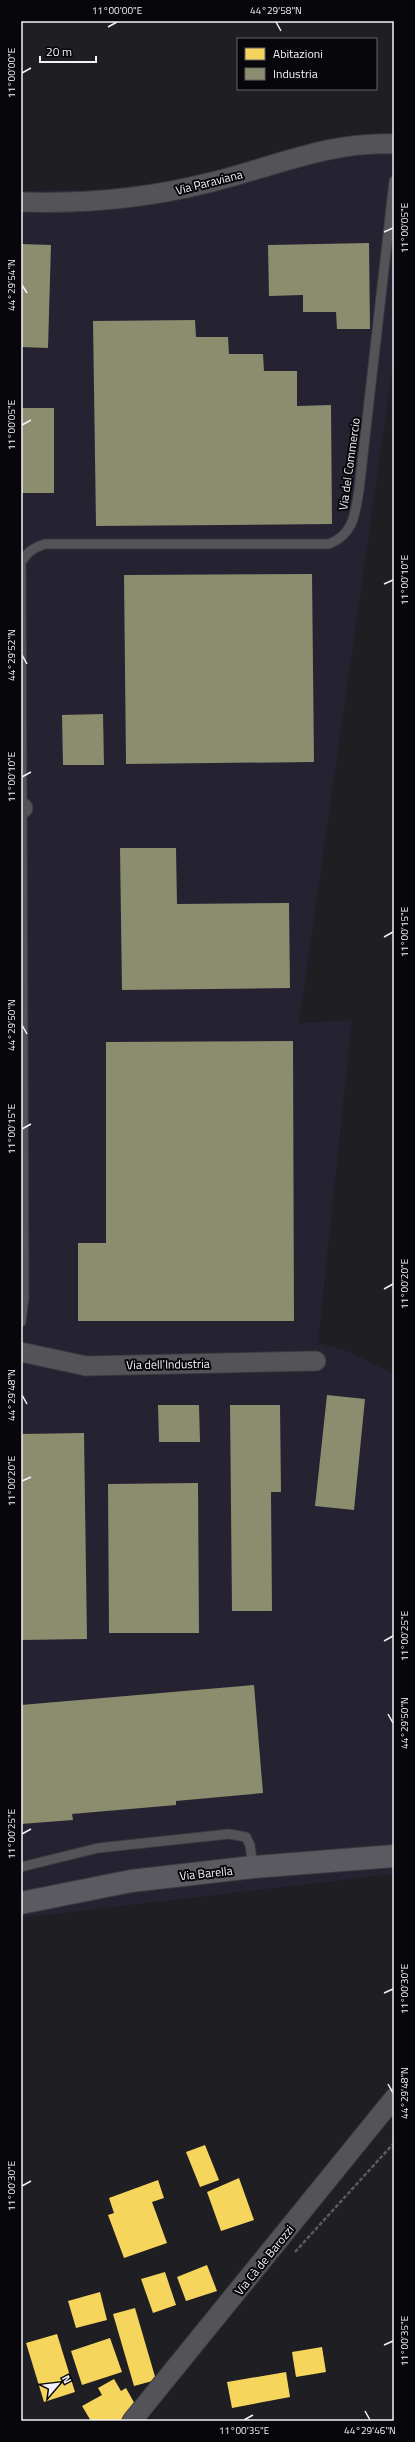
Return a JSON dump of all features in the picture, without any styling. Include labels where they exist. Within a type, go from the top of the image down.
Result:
[{"type":"street","name":"Via Paraviana","points":[[21,202],[42,203],[149,195],[208,183],[300,156],[344,146],[368,143],[394,144]]},
{"type":"street","name":"Via dell’Industria","points":[[21,1352],[86,1366],[316,1361]]},
{"type":"street","name":"Via Barella","points":[[21,1903],[104,1885],[253,1867],[394,1856]]},
{"type":"street","name":"Via Cà de Barozzi","points":[[135,2420],[394,2098]]},
{"type":"lane","name":"Via del Commercio","points":[[21,563],[26,554],[34,548],[45,544],[329,544],[346,534],[356,510],[359,490],[394,181]]},
{"type":"lane","points":[[21,567],[24,1298],[21,1322]]},
{"type":"lane","points":[[21,1867],[98,1848],[229,1834],[246,1837],[250,1845],[253,1867]]},
{"type":"shaded area","points":[[363,134],[394,135],[394,358],[299,1023],[352,1020],[318,1343],[347,1351],[394,1374],[394,1874],[21,1918],[21,191],[105,189],[200,177]]},
{"type":"building: Abitazioni","points":[[205,2145],[219,2180],[200,2187],[186,2152]]},
{"type":"building: Abitazioni","points":[[239,2178],[254,2220],[221,2231],[207,2192]]},
{"type":"building: Abitazioni","points":[[158,2180],[164,2198],[152,2202],[167,2243],[124,2258],[108,2215],[114,2213],[109,2198]]},
{"type":"building: Abitazioni","points":[[207,2265],[217,2291],[186,2301],[177,2277]]},
{"type":"building: Abitazioni","points":[[165,2272],[176,2305],[153,2313],[141,2279]]},
{"type":"building: Abitazioni","points":[[100,2292],[107,2320],[76,2328],[68,2301]]},
{"type":"building: Abitazioni","points":[[135,2308],[156,2380],[134,2386],[113,2314]]},
{"type":"building: Abitazioni","points":[[57,2334],[75,2392],[44,2402],[26,2343]]},
{"type":"building: Abitazioni","points":[[110,2338],[122,2372],[82,2385],[71,2351]]},
{"type":"building: Abitazioni","points":[[322,2347],[326,2372],[296,2377],[292,2352]]},
{"type":"building: Abitazioni","points":[[286,2372],[290,2397],[232,2408],[227,2382]]},
{"type":"building: Abitazioni","points":[[114,2379],[121,2391],[126,2388],[136,2406],[123,2421],[91,2421],[82,2406],[102,2395],[98,2388]]},
{"type":"building: Industria","points":[[369,243],[370,329],[337,329],[336,312],[303,312],[303,295],[269,296],[268,245]]},
{"type":"building: Industria","points":[[21,244],[51,245],[48,348],[21,347]]},
{"type":"building: Industria","points":[[195,320],[196,337],[228,337],[229,354],[263,354],[264,371],[297,371],[297,406],[331,405],[332,524],[96,526],[93,321]]},
{"type":"building: Industria","points":[[21,408],[54,408],[54,493],[21,493]]},
{"type":"building: Industria","points":[[312,574],[314,762],[126,764],[124,575]]},
{"type":"building: Industria","points":[[103,714],[104,765],[63,765],[62,715]]},
{"type":"building: Industria","points":[[120,848],[176,848],[177,904],[289,903],[290,988],[122,990]]},
{"type":"building: Industria","points":[[293,1041],[294,1321],[78,1321],[78,1243],[106,1243],[106,1042]]},
{"type":"building: Industria","points":[[327,1395],[365,1399],[354,1510],[315,1506]]},
{"type":"building: Industria","points":[[158,1405],[199,1405],[200,1442],[159,1442]]},
{"type":"building: Industria","points":[[230,1405],[280,1405],[281,1492],[271,1492],[272,1611],[232,1611]]},
{"type":"building: Industria","points":[[84,1433],[87,1639],[21,1640],[21,1434]]},
{"type":"building: Industria","points":[[198,1483],[199,1633],[109,1633],[108,1484]]},
{"type":"building: Industria","points":[[254,1685],[263,1793],[176,1801],[176,1805],[72,1814],[73,1820],[21,1824],[21,1705]]}]
